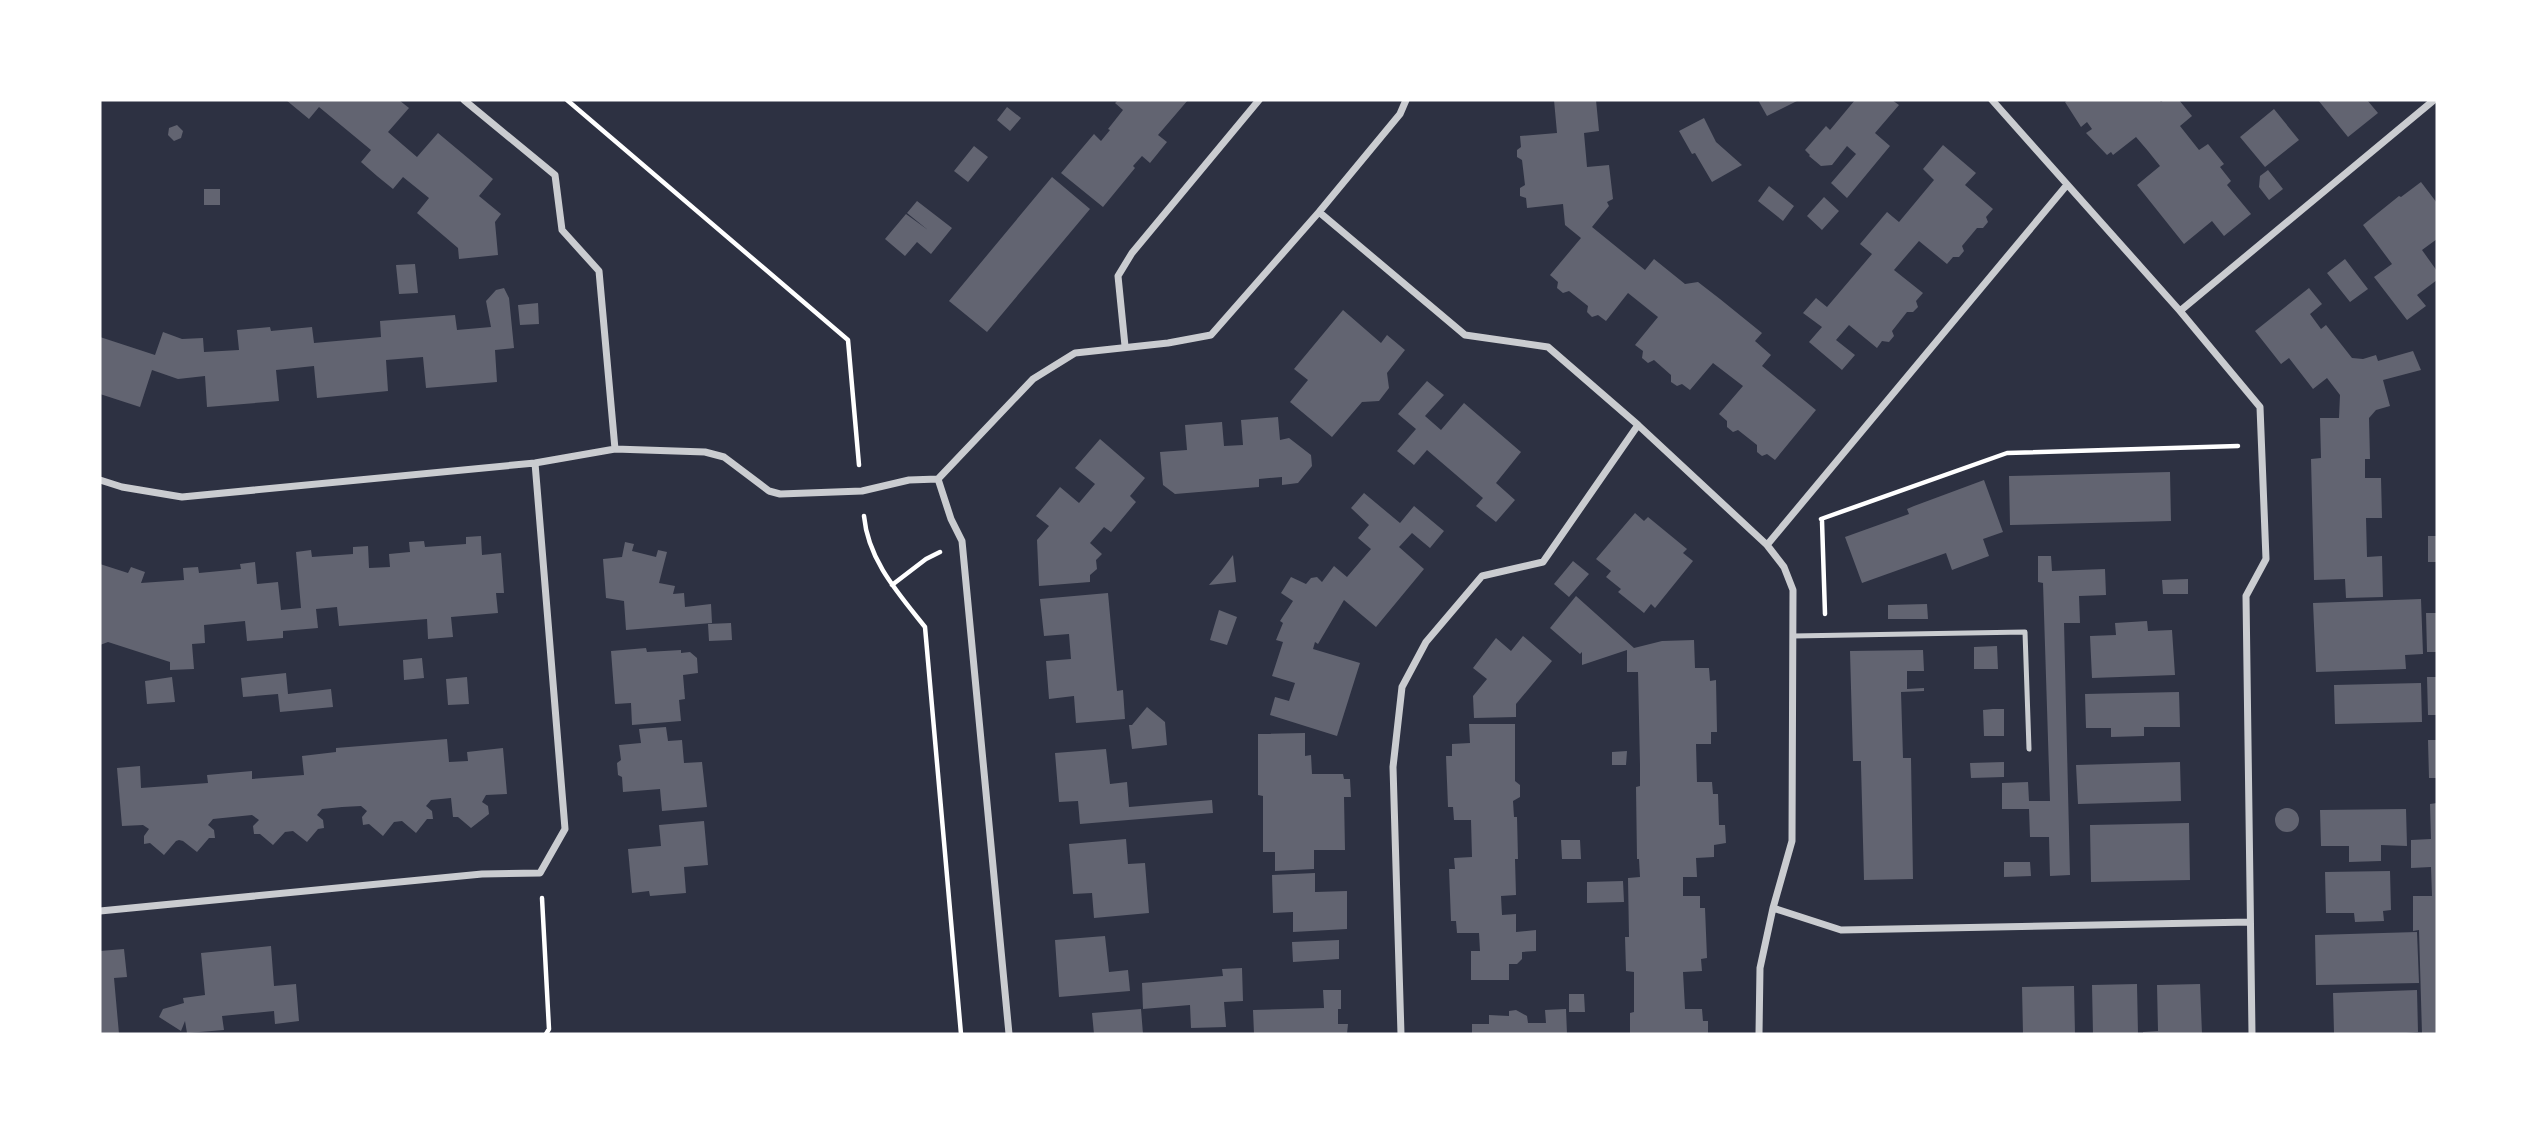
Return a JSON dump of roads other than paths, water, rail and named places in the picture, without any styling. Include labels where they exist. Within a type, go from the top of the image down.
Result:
[{"type":"street","points":[[464,100],[555,175],[562,230],[599,271],[615,449]]},
{"type":"street","points":[[1125,346],[1118,276],[1132,253],[1259,100]]},
{"type":"street","points":[[100,480],[122,487],[182,497],[535,463],[615,449],[705,452],[724,457],[769,491],[780,494],[862,491],[908,480],[937,479],[1033,379],[1075,353],[1168,343],[1211,335],[1319,212],[1399,114],[1406,100]]},
{"type":"street","points":[[1992,100],[2180,311],[2260,407],[2266,559],[2246,596],[2252,1034]]},
{"type":"street","points":[[2180,311],[2434,100]]},
{"type":"street","points":[[1767,545],[2066,186]]},
{"type":"street","points":[[1319,212],[1465,335],[1548,347],[1638,425],[1767,545],[1784,567],[1793,590],[1792,841],[1760,968],[1759,1034]]},
{"type":"street","points":[[1401,1034],[1393,767],[1402,687],[1426,642],[1482,576],[1544,562],[1638,425]]},
{"type":"street","points":[[100,911],[482,874],[540,873],[565,829],[535,463]]},
{"type":"street","points":[[937,479],[961,541],[1009,1034]]},
{"type":"street","points":[[1773,908],[1841,930],[2250,922]]},
{"type":"lane","points":[[1793,636],[2025,632],[2029,749]]}]
